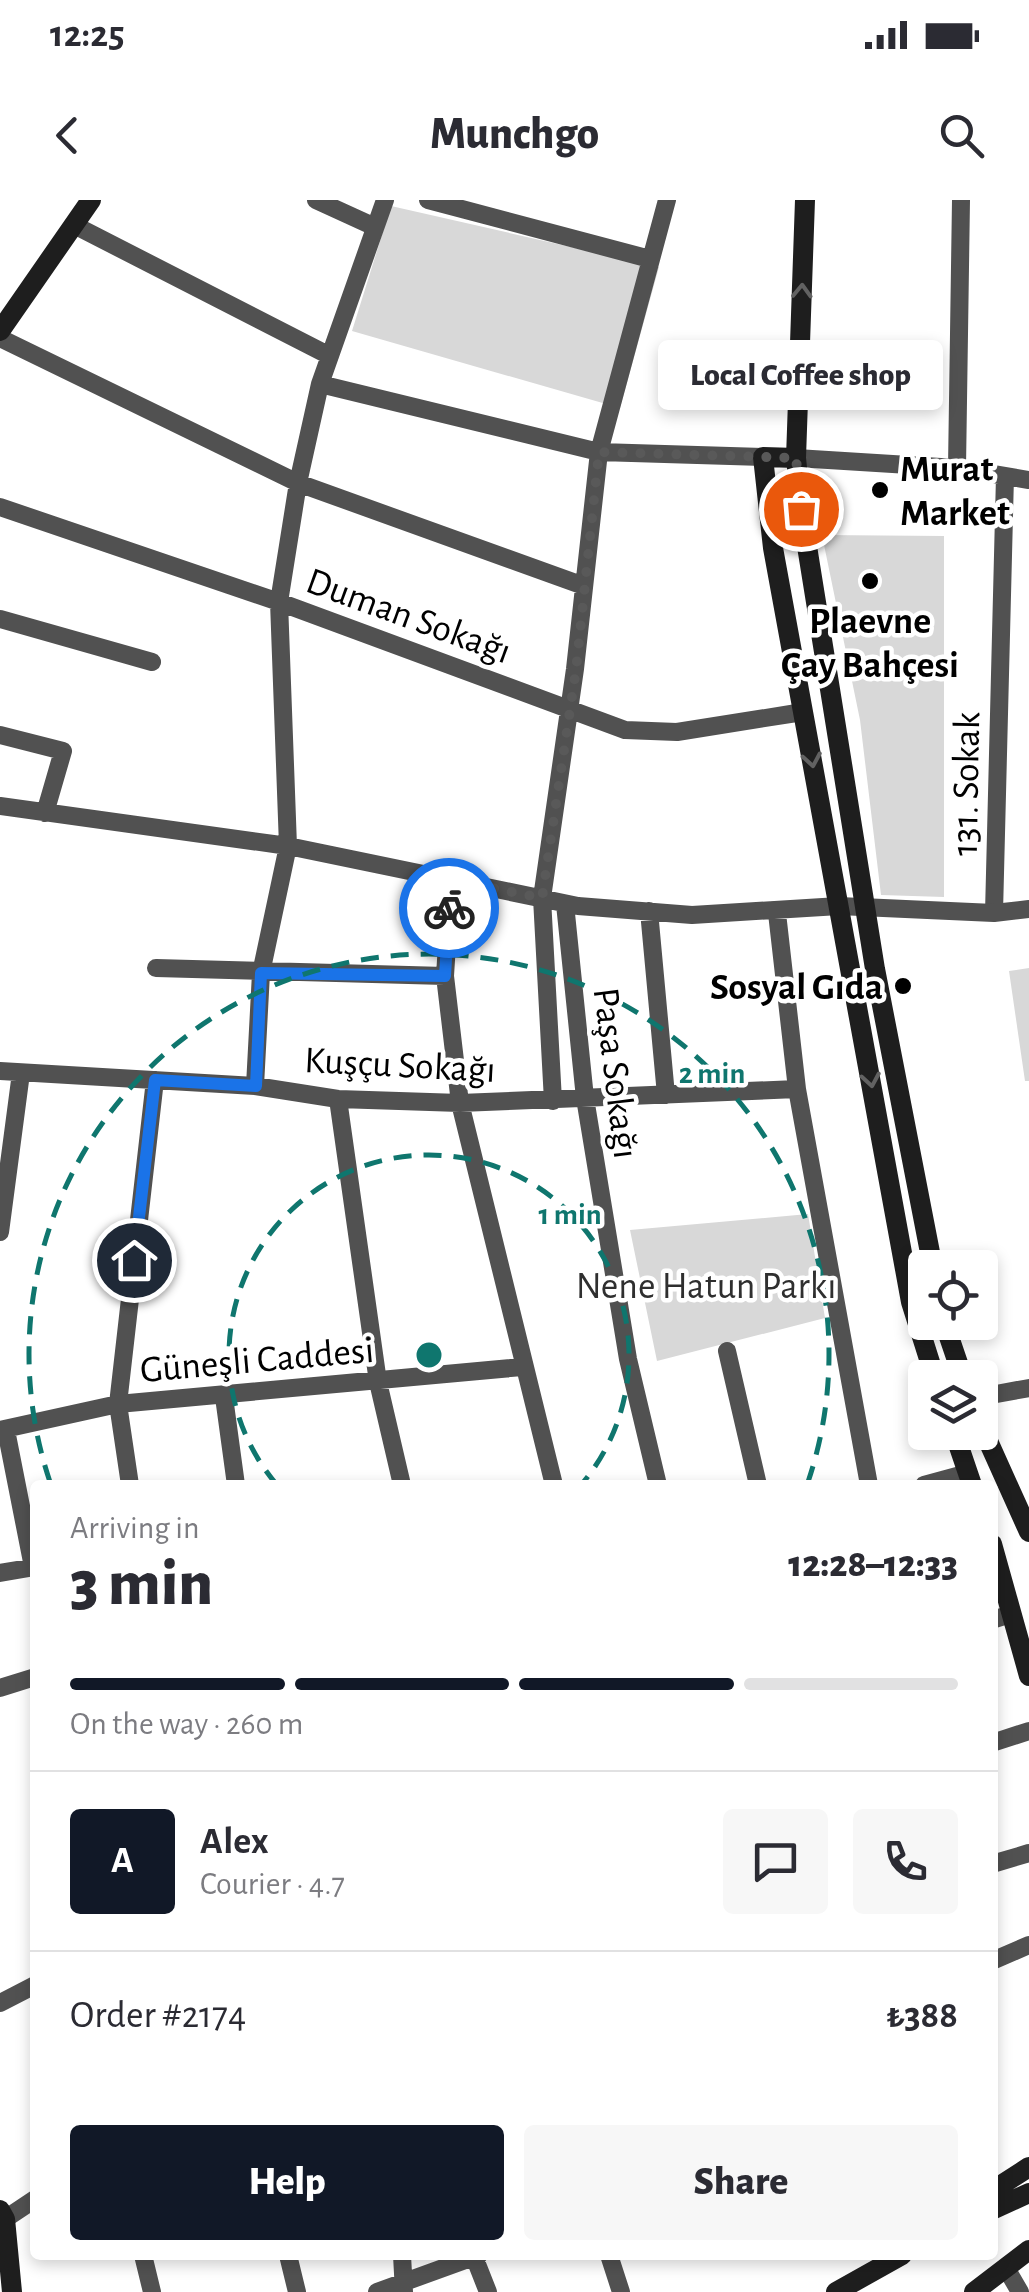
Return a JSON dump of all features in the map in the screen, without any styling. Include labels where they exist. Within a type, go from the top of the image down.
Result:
[{"type":"main road","points":[[0,334],[91,200]]},
{"type":"main road","points":[[805,200],[796,458],[864,906],[929,1250]]},
{"type":"main road","points":[[796,458],[763,457],[773,548],[910,1302],[929,1360]]},
{"type":"main road","points":[[960,1450],[970,1479]]},
{"type":"main road","points":[[993,1450],[1027,1518]]},
{"type":"main road","points":[[998,1566],[1029,1676]]},
{"type":"main road","points":[[998,2187],[1029,2167]]},
{"type":"main road","points":[[998,2207],[1029,2192]]},
{"type":"main road","points":[[3,2227],[12,2292]]},
{"type":"main road","points":[[974,2292],[1029,2250]]},
{"type":"main road","points":[[836,2292],[892,2260]]},
{"type":"street","points":[[316,200],[376,227]]},
{"type":"street","points":[[256,1086],[261,973],[288,846],[279,602],[298,484],[320,384],[385,200]]},
{"type":"street","points":[[428,200],[650,260]]},
{"type":"street","name":"Paşa Sokağı","points":[[554,1101],[542,898],[570,707],[599,452],[668,200]]},
{"type":"street","points":[[957,468],[961,200]]},
{"type":"street","points":[[76,226],[330,356]]},
{"type":"street","points":[[0,334],[298,484],[584,586]]},
{"type":"street","points":[[320,384],[599,452],[763,457]]},
{"type":"street","points":[[796,458],[957,468],[1029,480]]},
{"type":"street","name":"131. Sokak","points":[[994,913],[1005,476]]},
{"type":"street","name":"Duman Sokağı","points":[[0,506],[279,602],[625,730],[677,732],[803,712]]},
{"type":"street","points":[[0,619],[152,662]]},
{"type":"street","points":[[0,735],[63,751],[44,813]]},
{"type":"street","points":[[0,806],[288,846],[565,904],[648,912],[777,912],[839,906],[994,913],[1029,909]]},
{"type":"street","points":[[451,880],[445,976],[460,1103],[553,1480]]},
{"type":"street","name":"Paşa Sokağı","points":[[565,904],[585,1098],[628,1359],[657,1480]]},
{"type":"street","points":[[648,912],[666,1095]]},
{"type":"street","points":[[777,912],[797,1089],[869,1480]]},
{"type":"street","points":[[156,968],[445,976]]},
{"type":"street","name":"Kuşçu Sokağı","points":[[0,1071],[256,1086],[338,1099],[460,1103],[797,1089]]},
{"type":"street","points":[[0,1232],[21,1073]]},
{"type":"street","points":[[129,1480],[118,1404],[155,1080]]},
{"type":"street","points":[[338,1099],[378,1382],[401,1480]]},
{"type":"street","points":[[727,1351],[757,1480]]},
{"type":"street","name":"Güneşli Caddesi","points":[[3,1430],[118,1404],[522,1367]]},
{"type":"street","points":[[998,1394],[1029,1388]]},
{"type":"street","points":[[224,1396],[235,1480]]},
{"type":"street","points":[[3,1430],[30,1549]]},
{"type":"street","points":[[0,1573],[30,1568]]},
{"type":"street","points":[[0,1688],[30,1679]]},
{"type":"street","points":[[998,1741],[1029,1730]]},
{"type":"street","points":[[998,1862],[1029,1853]]},
{"type":"street","points":[[998,1958],[1029,1945]]},
{"type":"street","points":[[0,2003],[30,1988]]},
{"type":"street","points":[[3,2227],[30,2203]]},
{"type":"street","points":[[144,2260],[152,2292]]},
{"type":"street","points":[[289,2260],[296,2292]]},
{"type":"street","points":[[402,2260],[404,2287]]},
{"type":"street","points":[[376,2292],[404,2287],[470,2260]]},
{"type":"street","points":[[478,2260],[488,2292]]},
{"type":"street","points":[[610,2260],[620,2292]]},
{"type":"street","points":[[1006,2268],[1020,2292]]},
{"type":"green space","points":[[391,206],[659,267],[620,408],[352,331]]},
{"type":"green space","points":[[822,535],[944,536],[944,897],[881,895],[860,720]]},
{"type":"green space","points":[[1029,968],[1029,1081],[1025,1081],[1009,971]]},
{"type":"green space","name":"Nene Hatun Parkı","points":[[808,1214],[825,1318],[657,1361],[630,1230]]},
{"type":"way so far","points":[[449,908],[451,880],[542,898],[576,670],[599,452],[796,458],[801,509]]},
{"type":"place","name":"Murat Market","points":[[880,490]]},
{"type":"place","name":"Local Coffee shop","points":[[801,509]]},
{"type":"place","name":"Plaevne Çay Bahçesi","points":[[870,581]]},
{"type":"place","name":"Sosyal Gıda","points":[[903,986]]},
{"type":"route","points":[[134,1260],[155,1080],[256,1086],[261,973],[445,976],[449,908]]}]
